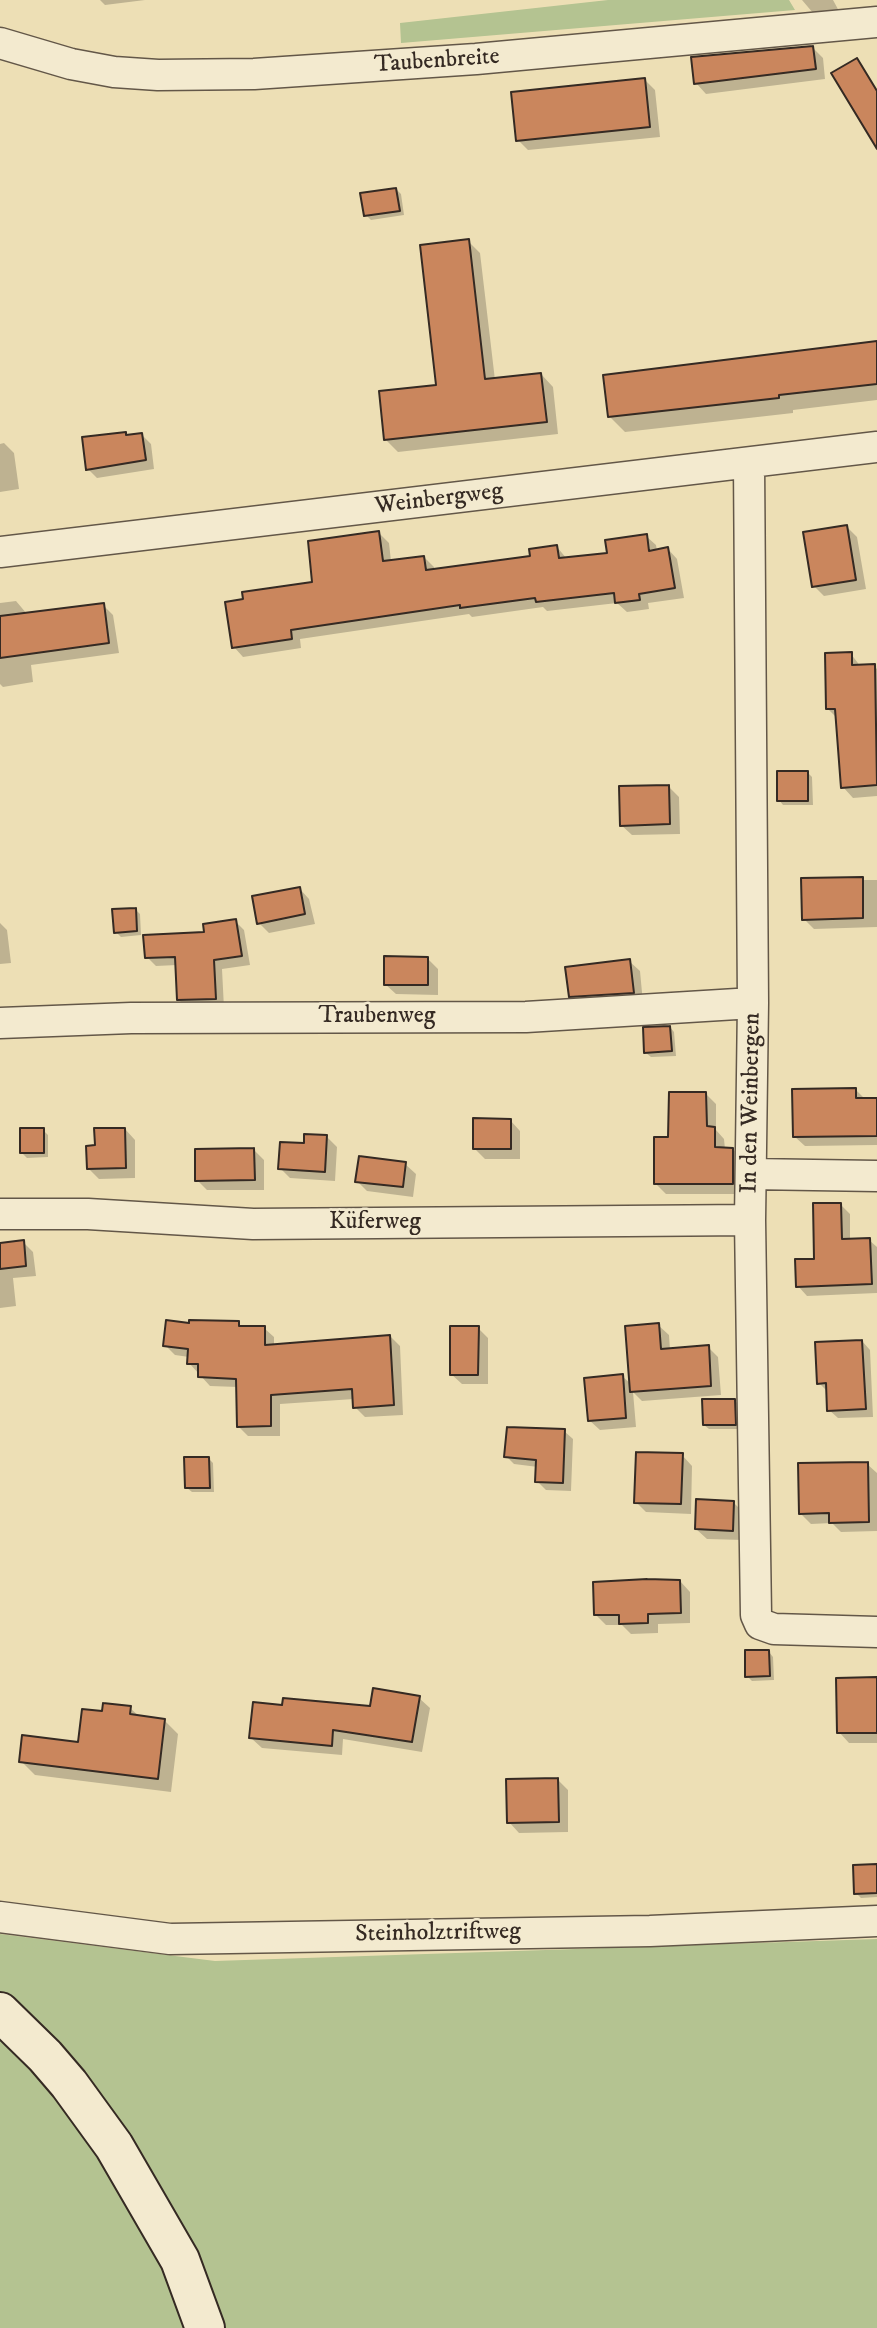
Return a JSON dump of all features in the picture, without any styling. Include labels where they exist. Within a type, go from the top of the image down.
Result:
[{"type":"main road","points":[[0,2012],[69,2084],[114,2146],[180,2260],[205,2328]]},
{"type":"street","name":"Taubenbreite","points":[[0,43],[71,64],[114,72],[158,75],[254,74],[476,60],[877,22]]},
{"type":"street","name":"Weinbergweg","points":[[0,552],[877,447]]},
{"type":"street","name":"In den Weinbergen","points":[[749,463],[753,1003],[750,1220],[756,1615],[760,1624],[774,1629],[877,1632]]},
{"type":"street","name":"Traubenweg","points":[[0,1023],[131,1018],[526,1017],[753,1003]]},
{"type":"street","points":[[751,1174],[877,1176]]},
{"type":"street","name":"Küferweg","points":[[0,1214],[88,1214],[253,1224],[750,1220]]},
{"type":"street","name":"Steinholztriftweg","points":[[0,1917],[170,1939],[650,1931],[877,1921]]},
{"type":"green space","points":[[608,0],[789,0],[795,10],[401,43],[400,23]]},
{"type":"green space","points":[[0,1934],[215,1961],[877,1939],[877,2328],[0,2328]]},
{"type":"building","points":[[813,46],[816,69],[694,84],[691,57]]},
{"type":"building","points":[[857,58],[877,91],[877,149],[831,73]]},
{"type":"building","points":[[645,78],[650,127],[516,141],[511,92]]},
{"type":"building","points":[[396,188],[400,211],[364,216],[360,193]]},
{"type":"building","points":[[469,239],[485,379],[541,373],[547,422],[384,440],[379,391],[436,385],[420,245]]},
{"type":"building","points":[[877,341],[877,384],[608,417],[603,375]]},
{"type":"building","points":[[126,432],[126,435],[142,433],[146,460],[86,470],[82,437]]},
{"type":"building","points":[[847,525],[856,580],[812,587],[803,532]]},
{"type":"building","points":[[379,531],[383,561],[424,556],[426,570],[530,556],[529,549],[557,545],[559,558],[607,553],[605,540],[647,534],[649,551],[668,547],[675,588],[639,594],[640,600],[615,603],[614,593],[536,602],[535,598],[460,608],[460,605],[291,630],[292,639],[232,648],[225,602],[243,599],[242,592],[312,582],[308,541]]},
{"type":"building","points":[[104,603],[109,643],[0,658],[0,616]]},
{"type":"building","points":[[852,652],[852,665],[875,664],[877,785],[841,788],[835,709],[826,709],[825,653]]},
{"type":"building","points":[[777,771],[808,771],[808,801],[777,801]]},
{"type":"building","points":[[669,785],[670,824],[620,826],[619,786]]},
{"type":"building","points":[[863,877],[863,918],[802,920],[801,878]]},
{"type":"building","points":[[300,887],[305,914],[257,924],[252,896]]},
{"type":"building","points":[[136,908],[137,931],[114,933],[112,909]]},
{"type":"building","points":[[236,919],[242,956],[214,960],[216,999],[177,1000],[175,957],[145,958],[143,935],[204,932],[203,924]]},
{"type":"building","points":[[384,956],[428,957],[428,985],[384,985]]},
{"type":"building","points":[[630,959],[634,993],[569,997],[565,967]]},
{"type":"building","points":[[670,1026],[672,1051],[644,1053],[643,1027]]},
{"type":"building","points":[[856,1088],[856,1098],[877,1098],[877,1136],[793,1137],[792,1089]]},
{"type":"building","points":[[669,1092],[706,1092],[707,1126],[715,1127],[715,1147],[733,1148],[733,1184],[654,1184],[654,1137],[668,1137]]},
{"type":"building","points":[[473,1118],[511,1119],[511,1149],[473,1149]]},
{"type":"building","points":[[20,1128],[44,1128],[44,1153],[20,1153]]},
{"type":"building","points":[[94,1128],[125,1128],[126,1168],[87,1169],[86,1146],[95,1145]]},
{"type":"building","points":[[304,1134],[327,1135],[325,1172],[278,1169],[280,1142],[304,1143]]},
{"type":"building","points":[[254,1148],[255,1180],[195,1181],[195,1149]]},
{"type":"building","points":[[359,1156],[406,1162],[403,1187],[355,1182]]},
{"type":"building","points":[[813,1203],[841,1203],[842,1239],[870,1238],[872,1284],[796,1287],[795,1259],[814,1259]]},
{"type":"building","points":[[24,1240],[26,1266],[0,1269],[0,1243]]},
{"type":"building","points":[[166,1320],[189,1323],[189,1320],[239,1321],[239,1326],[265,1326],[265,1345],[390,1335],[394,1405],[353,1408],[352,1389],[271,1395],[271,1426],[237,1427],[236,1379],[198,1377],[198,1364],[187,1364],[188,1349],[163,1346]]},
{"type":"building","points":[[659,1323],[661,1349],[709,1345],[711,1386],[630,1392],[625,1326]]},
{"type":"building","points":[[450,1326],[479,1326],[478,1375],[450,1375]]},
{"type":"building","points":[[862,1340],[866,1409],[827,1411],[826,1383],[817,1384],[815,1342]]},
{"type":"building","points":[[623,1374],[626,1418],[588,1421],[584,1378]]},
{"type":"building","points":[[702,1399],[735,1399],[736,1425],[703,1425]]},
{"type":"building","points":[[507,1427],[565,1429],[563,1483],[535,1482],[536,1460],[504,1457]]},
{"type":"building","points":[[636,1452],[683,1453],[681,1504],[634,1503]]},
{"type":"building","points":[[184,1457],[209,1457],[210,1488],[185,1488]]},
{"type":"building","points":[[868,1462],[869,1522],[829,1523],[829,1513],[799,1514],[798,1463]]},
{"type":"building","points":[[696,1499],[734,1501],[733,1531],[695,1529]]},
{"type":"building","points":[[680,1580],[681,1613],[648,1614],[648,1623],[619,1624],[619,1615],[594,1615],[593,1582]]},
{"type":"building","points":[[745,1650],[769,1650],[770,1676],[745,1677]]},
{"type":"building","points":[[877,1677],[877,1733],[837,1733],[836,1678]]},
{"type":"building","points":[[373,1688],[420,1696],[412,1742],[333,1730],[332,1746],[249,1738],[253,1702],[282,1705],[283,1698],[370,1706]]},
{"type":"building","points":[[103,1703],[131,1706],[130,1714],[165,1719],[158,1779],[19,1762],[22,1735],[78,1742],[82,1709],[102,1711]]},
{"type":"building","points":[[558,1778],[559,1822],[507,1823],[506,1779]]},
{"type":"building","points":[[877,1864],[877,1893],[854,1894],[853,1865]]}]
